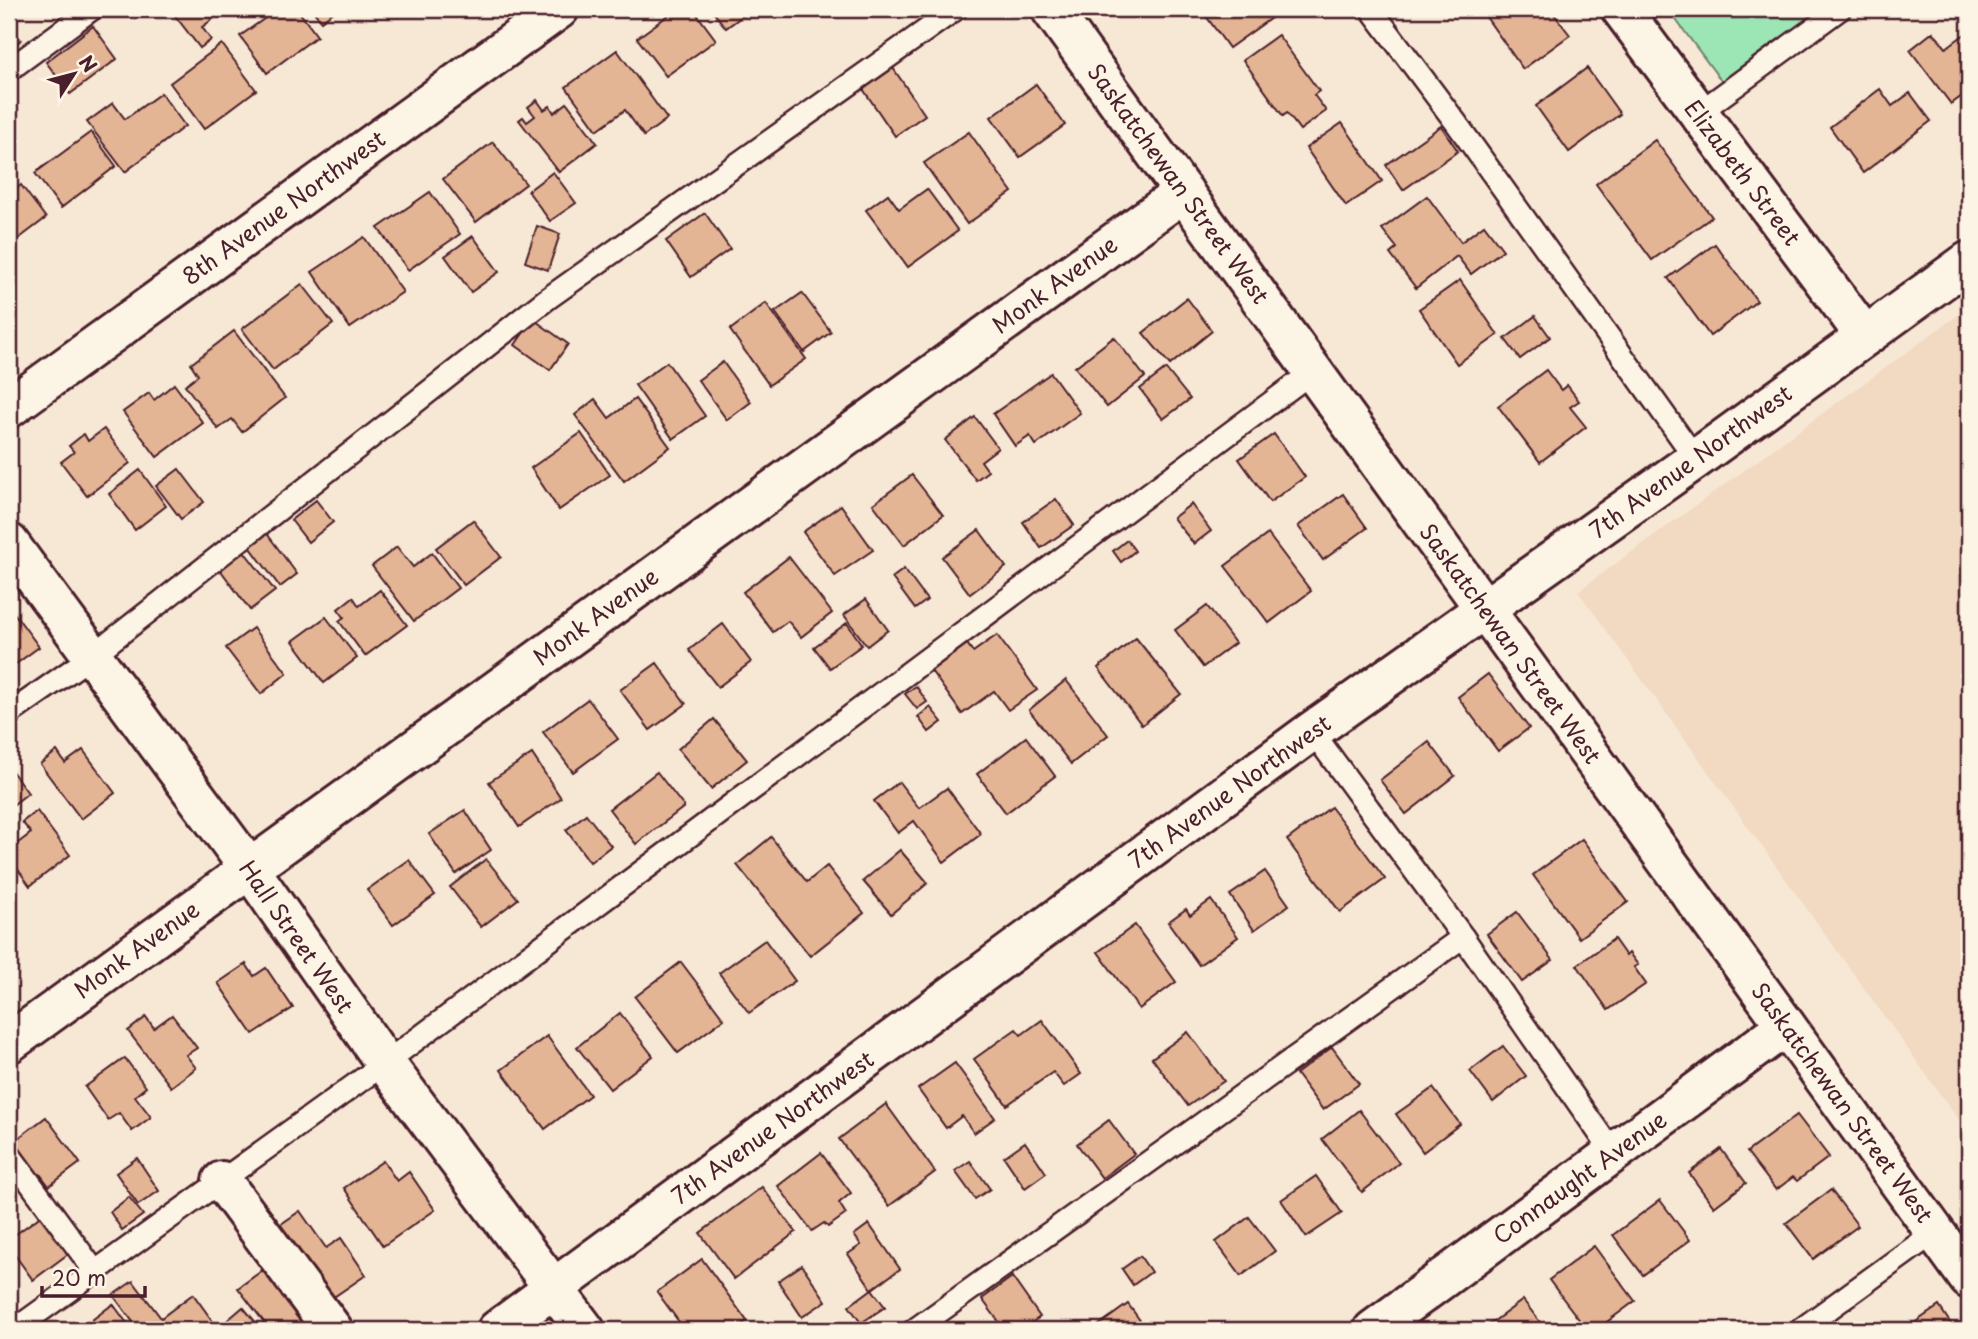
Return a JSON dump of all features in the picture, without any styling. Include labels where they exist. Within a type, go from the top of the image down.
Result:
[{"type":"street","name":"8th Avenue Northwest","points":[[9,408],[559,9]]},
{"type":"street","name":"Saskatchewan Street West","points":[[1051,9],[1969,1279]]},
{"type":"street","name":"Elizabeth Street","points":[[1621,9],[1865,336]]},
{"type":"street","name":"Monk Avenue","points":[[9,1043],[1184,192]]},
{"type":"street","name":"7th Avenue Northwest","points":[[497,1330],[1312,731],[1696,459],[1969,261]]},
{"type":"street","name":"Hall Street West","points":[[9,543],[249,868],[385,1063],[585,1330]]},
{"type":"street","name":"Connaught Avenue","points":[[1373,1330],[1786,1026]]},
{"type":"street","points":[[222,1181],[333,1330]]},
{"type":"lane","points":[[9,70],[92,9]]},
{"type":"lane","points":[[9,715],[92,656],[547,299],[956,9]]},
{"type":"lane","points":[[1371,9],[1457,124],[1696,459]]},
{"type":"lane","points":[[1697,114],[1840,9]]},
{"type":"lane","points":[[14,1330],[385,1063],[1312,372]]},
{"type":"lane","points":[[1312,731],[1463,937],[1613,1153]]},
{"type":"lane","points":[[914,1330],[1463,937]]},
{"type":"lane","points":[[9,1154],[96,1273]]},
{"type":"lane","points":[[1800,1330],[1936,1232]]},
{"type":"shaded area","points":[[1969,307],[1969,1134],[1578,591]]},
{"type":"green space","points":[[1668,9],[1839,9],[1728,90]]},
{"type":"building","points":[[170,9],[205,9],[213,19],[202,27],[211,40],[200,48]]},
{"type":"building","points":[[278,9],[297,9],[317,36],[267,73],[240,36]]},
{"type":"building","points":[[312,9],[337,9],[321,21]]},
{"type":"building","points":[[677,9],[693,9],[716,40],[666,76],[637,38]]},
{"type":"building","points":[[711,9],[752,9],[726,28]]},
{"type":"building","points":[[1201,9],[1264,9],[1271,18],[1229,48]]},
{"type":"building","points":[[1498,9],[1550,9],[1570,35],[1523,69],[1486,17]]},
{"type":"building","points":[[9,24],[21,40],[9,49]]},
{"type":"building","points":[[93,26],[117,59],[70,94],[46,62]]},
{"type":"building","points":[[1969,31],[1969,91],[1951,104],[1910,50],[1933,32],[1946,48]]},
{"type":"building","points":[[1278,35],[1319,91],[1314,95],[1326,111],[1300,130],[1287,113],[1283,116],[1243,60]]},
{"type":"building","points":[[222,44],[256,90],[204,129],[170,83]]},
{"type":"building","points":[[617,50],[667,119],[644,136],[625,110],[597,130],[566,87]]},
{"type":"building","points":[[893,68],[925,115],[895,136],[863,89]]},
{"type":"building","points":[[1587,68],[1620,114],[1569,152],[1536,106]]},
{"type":"building","points":[[1036,84],[1065,125],[1020,157],[991,117]]},
{"type":"building","points":[[1880,89],[1892,106],[1910,93],[1931,121],[1863,173],[1830,127]]},
{"type":"building","points":[[161,93],[185,126],[125,172],[87,122],[113,103],[125,119]]},
{"type":"building","points":[[537,100],[544,110],[550,106],[554,113],[567,103],[597,143],[559,172],[519,120],[523,117],[527,122],[535,116],[528,107]]},
{"type":"building","points":[[1342,123],[1382,181],[1346,206],[1306,148]]},
{"type":"building","points":[[1441,126],[1458,151],[1403,190],[1386,165]]},
{"type":"building","points":[[91,132],[116,166],[61,208],[35,173]]},
{"type":"building","points":[[969,132],[1012,192],[967,224],[924,163]]},
{"type":"building","points":[[1655,140],[1712,217],[1652,260],[1596,184]]},
{"type":"building","points":[[493,142],[526,184],[476,222],[443,179]]},
{"type":"building","points":[[553,172],[576,203],[550,221],[528,191]]},
{"type":"building","points":[[21,185],[46,218],[9,246],[9,194]]},
{"type":"building","points":[[927,189],[958,231],[908,267],[866,210],[888,194],[899,209]]},
{"type":"building","points":[[430,192],[460,234],[408,270],[378,228]]},
{"type":"building","points":[[1427,196],[1461,242],[1484,225],[1503,250],[1471,274],[1457,256],[1416,288],[1390,254],[1397,248],[1382,229]]},
{"type":"building","points":[[705,213],[730,249],[691,277],[666,241]]},
{"type":"building","points":[[537,226],[560,234],[548,270],[525,262]]},
{"type":"building","points":[[473,236],[499,272],[471,292],[445,256]]},
{"type":"building","points":[[364,237],[403,292],[350,328],[312,272]]},
{"type":"building","points":[[1715,244],[1757,301],[1710,336],[1668,278]]},
{"type":"building","points":[[1460,280],[1498,335],[1457,364],[1419,309]]},
{"type":"building","points":[[302,284],[333,324],[273,370],[242,329]]},
{"type":"building","points":[[802,293],[831,332],[804,352],[775,312]]},
{"type":"building","points":[[1187,298],[1212,331],[1170,365],[1143,333]]},
{"type":"building","points":[[766,303],[806,359],[769,385],[730,330]]},
{"type":"building","points":[[1535,316],[1550,337],[1520,359],[1505,339]]},
{"type":"building","points":[[533,319],[568,344],[550,370],[515,345]]},
{"type":"building","points":[[234,331],[285,398],[242,432],[232,419],[218,429],[185,385],[198,375],[191,364]]},
{"type":"building","points":[[1114,337],[1145,377],[1107,407],[1075,367]]},
{"type":"building","points":[[667,362],[705,416],[673,439],[635,385]]},
{"type":"building","points":[[723,362],[751,402],[727,420],[698,380]]},
{"type":"building","points":[[1166,369],[1190,399],[1163,419],[1140,389]]},
{"type":"building","points":[[1546,370],[1561,390],[1567,385],[1579,401],[1570,407],[1586,427],[1540,462],[1498,406]]},
{"type":"building","points":[[1051,373],[1080,413],[1036,445],[1030,436],[1015,446],[993,414]]},
{"type":"building","points":[[174,384],[203,423],[157,457],[123,412],[149,393],[154,400]]},
{"type":"building","points":[[595,399],[609,418],[635,399],[670,447],[624,481],[575,415]]},
{"type":"building","points":[[975,417],[998,448],[981,461],[988,471],[976,480],[945,440]]},
{"type":"building","points":[[104,429],[130,463],[87,496],[61,462],[74,452],[69,446],[84,434],[88,441]]},
{"type":"building","points":[[581,433],[610,475],[559,510],[531,468]]},
{"type":"building","points":[[1274,434],[1305,477],[1270,502],[1239,459]]},
{"type":"building","points":[[179,469],[204,502],[181,519],[156,486]]},
{"type":"building","points":[[140,470],[166,506],[135,530],[109,494]]},
{"type":"building","points":[[912,475],[943,515],[904,545],[873,504]]},
{"type":"building","points":[[1343,494],[1367,528],[1323,560],[1298,526]]},
{"type":"building","points":[[1056,499],[1074,525],[1041,548],[1023,522]]},
{"type":"building","points":[[316,500],[333,522],[308,542],[291,520]]},
{"type":"building","points":[[1191,504],[1211,531],[1194,544],[1173,518]]},
{"type":"building","points":[[841,505],[873,550],[835,576],[803,532]]},
{"type":"building","points":[[473,520],[501,557],[464,585],[436,548]]},
{"type":"building","points":[[979,530],[1006,567],[970,594],[942,557]]},
{"type":"building","points":[[265,531],[297,574],[280,587],[248,544]]},
{"type":"building","points":[[1268,534],[1311,591],[1269,623],[1225,566]]},
{"type":"building","points":[[1127,540],[1135,551],[1121,562],[1113,551]]},
{"type":"building","points":[[397,547],[413,567],[432,553],[458,588],[414,621],[372,566]]},
{"type":"building","points":[[243,550],[275,591],[250,610],[219,568]]},
{"type":"building","points":[[789,557],[832,613],[801,637],[788,621],[773,632],[743,592]]},
{"type":"building","points":[[904,569],[927,600],[915,609],[892,578]]},
{"type":"building","points":[[380,590],[407,625],[365,656],[339,621],[344,617],[338,609],[353,597],[359,606]]},
{"type":"building","points":[[866,599],[888,630],[867,646],[844,615]]},
{"type":"building","points":[[1207,606],[1235,643],[1203,667],[1175,630]]},
{"type":"building","points":[[14,613],[39,647],[9,669],[9,617]]},
{"type":"building","points":[[326,617],[357,658],[324,683],[293,641]]},
{"type":"building","points":[[847,623],[862,645],[830,668],[814,647]]},
{"type":"building","points":[[723,624],[751,662],[718,687],[689,650]]},
{"type":"building","points":[[253,628],[287,673],[261,694],[226,648]]},
{"type":"building","points":[[997,635],[1037,690],[1008,710],[994,691],[962,714],[927,665],[963,638],[973,652]]},
{"type":"building","points":[[1136,638],[1181,694],[1142,725],[1098,668]]},
{"type":"building","points":[[657,663],[686,704],[650,730],[620,690]]},
{"type":"building","points":[[1488,674],[1529,728],[1498,751],[1458,697]]},
{"type":"building","points":[[1066,680],[1108,735],[1071,764],[1029,710]]},
{"type":"building","points":[[916,686],[927,702],[917,709],[905,694]]},
{"type":"building","points":[[588,699],[618,739],[573,772],[543,732]]},
{"type":"building","points":[[930,707],[942,722],[929,732],[918,717]]},
{"type":"building","points":[[714,719],[747,760],[711,789],[678,749]]},
{"type":"building","points":[[1026,737],[1055,776],[1006,813],[977,774]]},
{"type":"building","points":[[1429,742],[1455,776],[1406,814],[1380,780]]},
{"type":"building","points":[[83,750],[115,793],[81,819],[40,764],[57,751],[65,763]]},
{"type":"building","points":[[532,754],[561,798],[519,827],[489,782]]},
{"type":"building","points":[[9,767],[28,793],[9,808]]},
{"type":"building","points":[[657,772],[684,807],[636,844],[609,809]]},
{"type":"building","points":[[899,782],[919,808],[947,788],[981,834],[944,862],[914,821],[898,833],[874,801]]},
{"type":"building","points":[[1331,807],[1385,879],[1340,912],[1287,840]]},
{"type":"building","points":[[465,810],[491,850],[456,874],[429,834]]},
{"type":"building","points":[[37,811],[70,855],[30,886],[9,857],[9,850],[31,833],[22,822]]},
{"type":"building","points":[[586,814],[611,846],[590,862],[566,830]]},
{"type":"building","points":[[771,837],[807,882],[827,866],[864,913],[810,956],[737,865]]},
{"type":"building","points":[[1582,839],[1628,902],[1579,938],[1533,875]]},
{"type":"building","points":[[900,850],[928,883],[891,914],[863,881]]},
{"type":"building","points":[[486,859],[518,899],[481,927],[450,887]]},
{"type":"building","points":[[409,860],[435,895],[393,925],[367,890]]},
{"type":"building","points":[[1265,871],[1289,905],[1254,930],[1230,895]]},
{"type":"building","points":[[1211,900],[1238,937],[1199,965],[1168,922],[1186,909],[1190,915]]},
{"type":"building","points":[[1517,912],[1553,960],[1522,982],[1487,934]]},
{"type":"building","points":[[1135,925],[1176,982],[1139,1009],[1098,952]]},
{"type":"building","points":[[1614,939],[1626,956],[1629,953],[1638,965],[1634,967],[1646,984],[1608,1010],[1577,965]]},
{"type":"building","points":[[765,940],[795,981],[749,1013],[719,973]]},
{"type":"building","points":[[681,962],[724,1019],[678,1053],[635,997]]},
{"type":"building","points":[[246,964],[254,976],[266,968],[293,1008],[253,1034],[218,983]]},
{"type":"building","points":[[620,1013],[653,1056],[610,1089],[577,1047]]},
{"type":"building","points":[[172,1015],[197,1048],[186,1055],[196,1068],[171,1087],[128,1031],[146,1017],[154,1028]]},
{"type":"building","points":[[1042,1020],[1081,1074],[1064,1086],[1053,1072],[1007,1105],[974,1059],[1016,1029],[1021,1035]]},
{"type":"building","points":[[1188,1032],[1224,1081],[1188,1106],[1152,1058]]},
{"type":"building","points":[[547,1036],[590,1095],[545,1129],[501,1070]]},
{"type":"building","points":[[1503,1046],[1526,1076],[1493,1102],[1470,1071]]},
{"type":"building","points":[[1332,1047],[1359,1084],[1323,1110],[1296,1074]]},
{"type":"building","points":[[125,1058],[146,1087],[135,1096],[151,1117],[132,1131],[119,1113],[108,1120],[85,1087]]},
{"type":"building","points":[[955,1063],[995,1118],[974,1133],[962,1116],[946,1128],[918,1089]]},
{"type":"building","points":[[1433,1088],[1460,1124],[1423,1152],[1396,1114]]},
{"type":"building","points":[[886,1104],[935,1172],[889,1206],[839,1139]]},
{"type":"building","points":[[1359,1110],[1399,1163],[1362,1192],[1322,1139]]},
{"type":"building","points":[[1797,1115],[1829,1157],[1797,1181],[1793,1177],[1776,1190],[1747,1152]]},
{"type":"building","points":[[46,1117],[80,1163],[49,1186],[40,1174],[31,1181],[9,1145]]},
{"type":"building","points":[[1109,1120],[1134,1154],[1102,1178],[1077,1144]]},
{"type":"building","points":[[1025,1142],[1046,1173],[1025,1188],[1004,1157]]},
{"type":"building","points":[[1721,1149],[1746,1183],[1714,1207],[1689,1173]]},
{"type":"building","points":[[821,1153],[851,1193],[839,1203],[846,1214],[828,1227],[824,1223],[812,1231],[778,1186]]},
{"type":"building","points":[[137,1158],[159,1191],[138,1205],[116,1173]]},
{"type":"building","points":[[383,1161],[397,1181],[409,1172],[435,1210],[383,1246],[344,1188]]},
{"type":"building","points":[[970,1161],[990,1189],[975,1199],[955,1171]]},
{"type":"building","points":[[1316,1176],[1342,1213],[1306,1237],[1281,1200]]},
{"type":"building","points":[[762,1187],[796,1232],[734,1279],[700,1233]]},
{"type":"building","points":[[1831,1190],[1858,1226],[1813,1259],[1786,1223]]},
{"type":"building","points":[[129,1197],[143,1215],[122,1230],[110,1212]]},
{"type":"building","points":[[1660,1200],[1690,1240],[1643,1275],[1613,1235]]},
{"type":"building","points":[[300,1211],[326,1248],[341,1238],[366,1275],[319,1307],[268,1233]]},
{"type":"building","points":[[45,1213],[72,1251],[33,1280],[9,1247],[9,1239]]},
{"type":"building","points":[[1249,1217],[1275,1251],[1241,1276],[1216,1242]]},
{"type":"building","points":[[869,1224],[900,1269],[872,1289],[848,1254],[861,1245],[854,1235]]},
{"type":"building","points":[[1594,1246],[1635,1301],[1596,1330],[1587,1330],[1549,1280]]},
{"type":"building","points":[[1140,1256],[1151,1272],[1133,1285],[1122,1269]]},
{"type":"building","points":[[702,1259],[747,1321],[736,1328],[737,1330],[685,1330],[657,1292]]},
{"type":"building","points":[[802,1265],[826,1301],[802,1317],[778,1281]]},
{"type":"building","points":[[267,1267],[314,1315],[293,1330],[270,1330],[238,1288]]},
{"type":"building","points":[[1012,1277],[1040,1317],[1021,1330],[1005,1330],[982,1299]]},
{"type":"building","points":[[133,1281],[161,1318],[193,1294],[219,1330],[139,1330],[113,1295]]},
{"type":"building","points":[[872,1289],[885,1307],[861,1323],[849,1306]]},
{"type":"building","points":[[1523,1300],[1546,1330],[1482,1330]]},
{"type":"building","points":[[113,1304],[132,1330],[99,1330],[92,1320]]},
{"type":"building","points":[[1128,1304],[1147,1330],[1092,1330]]},
{"type":"building","points":[[1939,1306],[1955,1330],[1904,1330]]},
{"type":"building","points":[[243,1307],[262,1330],[229,1330],[223,1324]]}]
